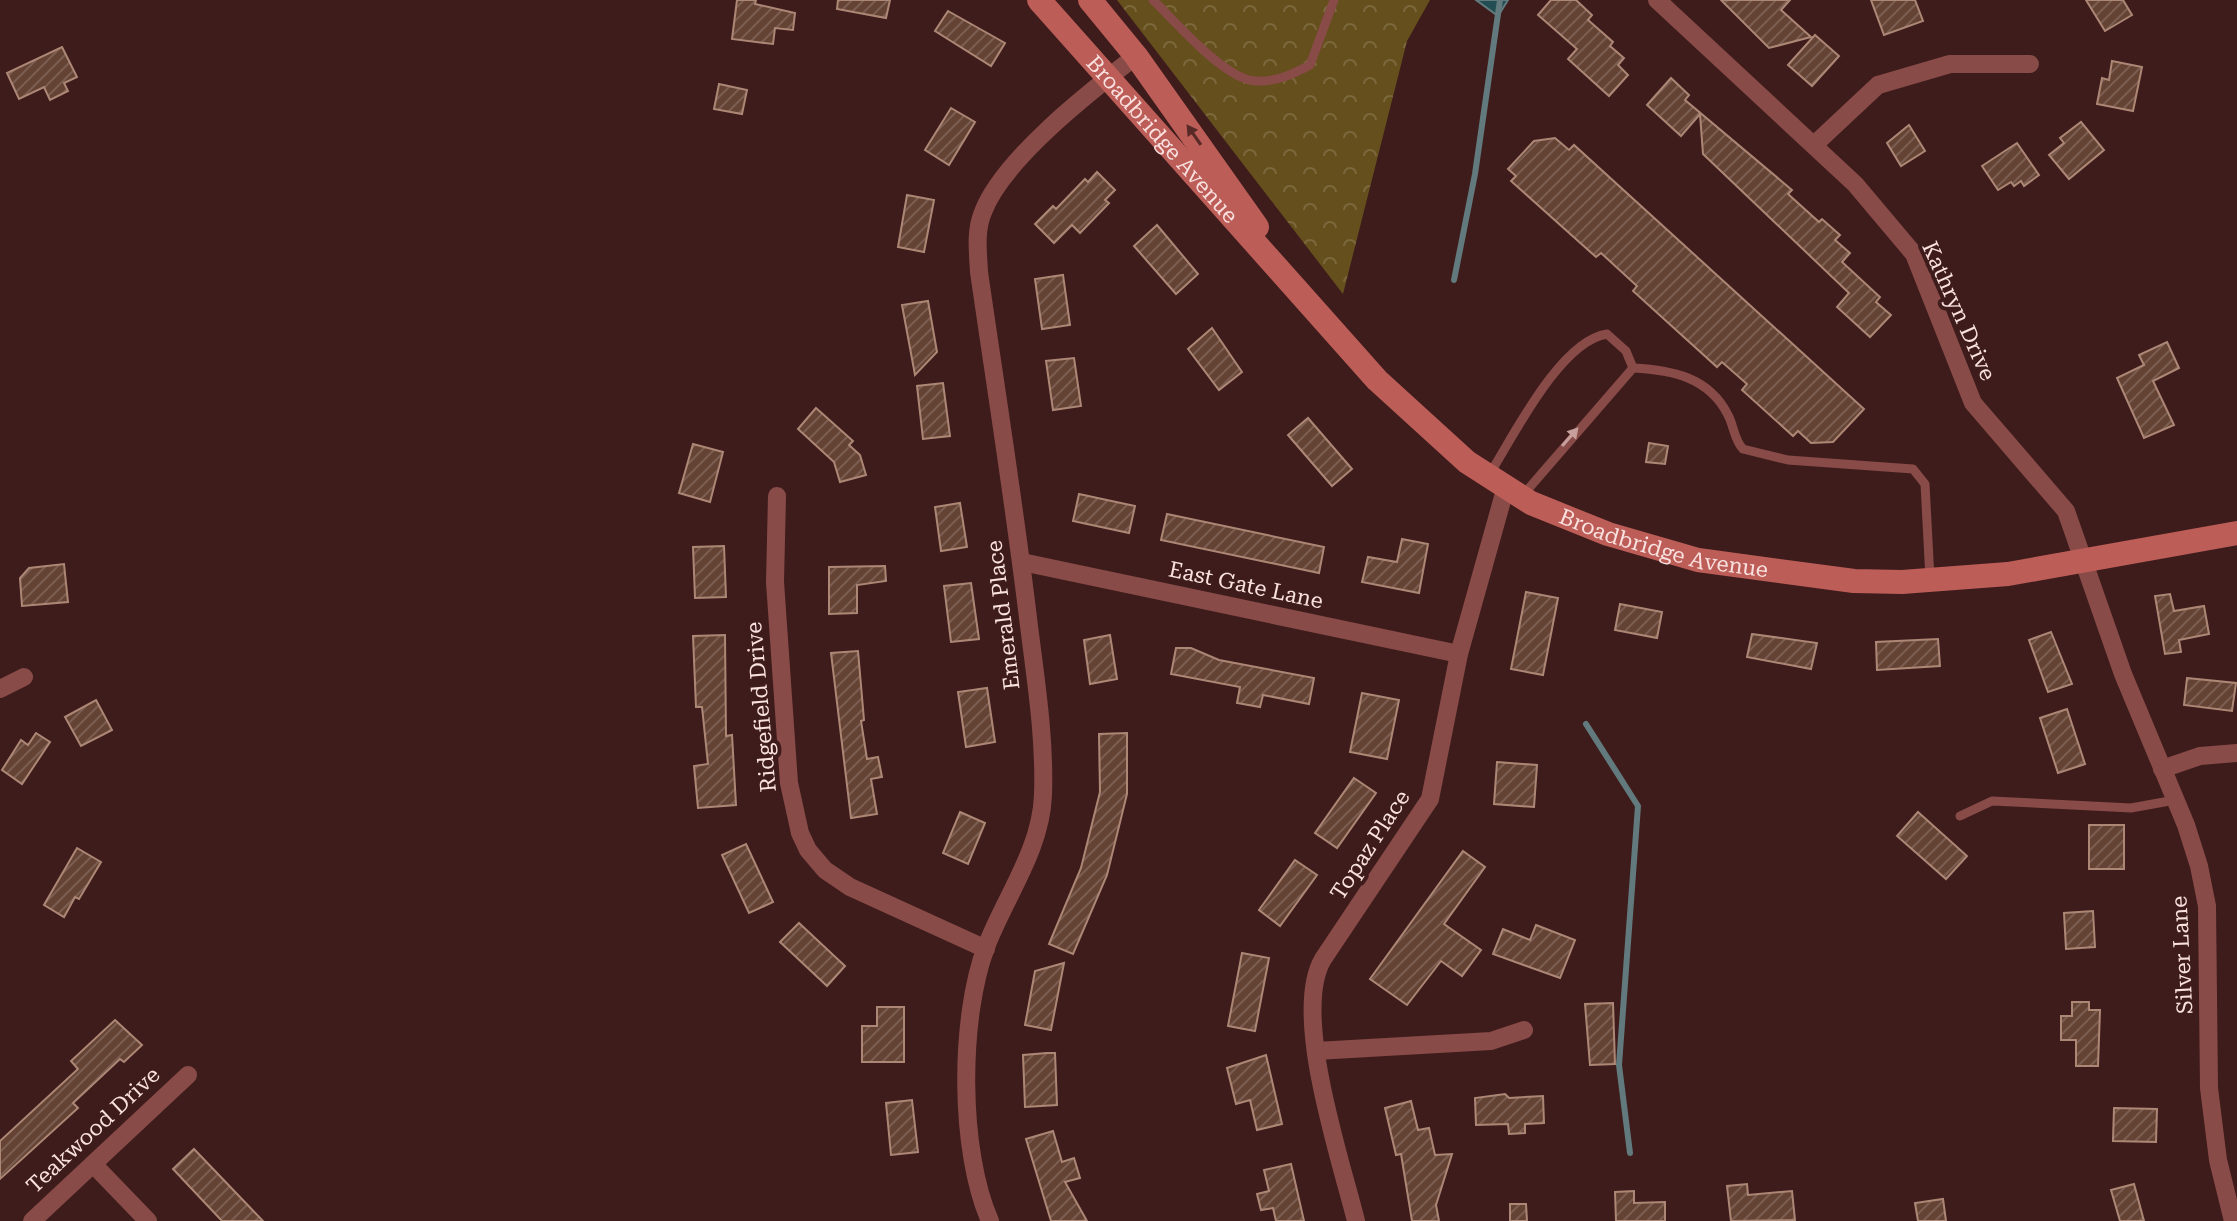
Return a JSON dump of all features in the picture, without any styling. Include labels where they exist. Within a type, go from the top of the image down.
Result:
[{"type":"main road","name":"Broadbridge Avenue","points":[[1039,0],[1318,314],[1407,409],[1505,488],[1608,534],[1698,560],[1854,581],[1930,581],[2008,574],[2237,533]]},
{"type":"main road","name":"Broadbridge Avenue","points":[[1090,0],[1136,56],[1318,314]]},
{"type":"street","name":"Kathryn Drive","points":[[1657,0],[1855,184],[1914,254],[1973,403],[2066,511],[2084,562]]},
{"type":"street","name":"Emerald Place","points":[[990,1221],[972,1158],[966,1109],[975,989],[986,949],[1028,856],[1043,799],[1044,751],[1022,562],[979,272],[977,231],[983,211],[999,180],[1109,77],[1136,56]]},
{"type":"street","points":[[1814,145],[1878,85],[1950,64],[2030,64]]},
{"type":"street","name":"Topaz Place","points":[[1356,1221],[1316,1051],[1311,1010],[1317,969],[1430,799],[1459,654],[1505,488]]},
{"type":"street","name":"Ridgefield Drive","points":[[777,496],[775,582],[789,783],[800,833],[808,850],[825,870],[850,887],[986,949]]},
{"type":"street","name":"East Gate Lane","points":[[1022,562],[1459,654]]},
{"type":"street","name":"Silver Lane","points":[[2084,562],[2123,674],[2199,866],[2207,906],[2209,1088],[2218,1160],[2233,1221]]},
{"type":"street","points":[[0,689],[24,677]]},
{"type":"street","points":[[2162,769],[2200,756],[2237,753]]},
{"type":"street","points":[[1316,1051],[1491,1041],[1524,1030]]},
{"type":"street","name":"Teakwood Drive","points":[[32,1221],[188,1075]]},
{"type":"street","points":[[93,1164],[148,1221]]},
{"type":"lane","points":[[1153,0],[1227,69],[1254,82],[1285,78],[1310,65],[1334,0]]},
{"type":"lane","points":[[1505,488],[1534,402],[1591,336],[1607,334],[1626,351],[1633,368]]},
{"type":"lane","points":[[1505,488],[1568,439],[1633,368]]},
{"type":"lane","points":[[1633,368],[1665,370],[1688,376],[1721,401],[1743,449],[1788,460],[1913,469],[1925,484],[1930,581]]},
{"type":"lane","points":[[1960,816],[1992,801],[2131,808],[2175,800]]},
{"type":"green space","points":[[1117,0],[1430,0],[1407,41],[1343,294]]},
{"type":"water","points":[[1476,0],[1508,0],[1498,16]]},
{"type":"building","points":[[737,0],[756,0],[755,4],[795,13],[793,30],[775,28],[773,44],[732,39]]},
{"type":"building","points":[[838,0],[890,0],[886,18],[837,9]]},
{"type":"building","points":[[1551,0],[1576,0],[1592,15],[1588,20],[1613,42],[1610,46],[1624,58],[1618,65],[1628,75],[1609,96],[1568,59],[1577,49],[1538,15]]},
{"type":"building","points":[[1721,0],[1790,0],[1781,10],[1811,37],[1769,48]]},
{"type":"building","points":[[1871,0],[1915,0],[1923,21],[1884,35]]},
{"type":"building","points":[[2086,0],[2123,0],[2132,15],[2105,31]]},
{"type":"building","points":[[948,11],[1005,43],[991,66],[935,31]]},
{"type":"building","points":[[1815,35],[1839,56],[1812,86],[1788,65]]},
{"type":"building","points":[[62,47],[77,77],[64,83],[68,91],[50,100],[44,87],[19,99],[7,73]]},
{"type":"building","points":[[2112,61],[2142,67],[2133,111],[2097,104],[2102,78],[2109,80]]},
{"type":"building","points":[[1671,78],[1689,95],[1685,100],[1792,190],[1788,194],[1819,222],[1822,219],[1840,235],[1835,240],[1850,253],[1842,262],[1880,297],[1876,302],[1891,315],[1870,337],[1837,307],[1849,293],[1703,154],[1700,114],[1681,136],[1647,105]]},
{"type":"building","points":[[719,84],[747,90],[742,114],[714,109]]},
{"type":"building","points":[[951,108],[975,122],[949,165],[925,150]]},
{"type":"building","points":[[2081,122],[2104,150],[2069,179],[2049,155],[2064,143],[2060,138]]},
{"type":"building","points":[[1909,125],[1925,151],[1901,166],[1887,143]]},
{"type":"building","points":[[1555,138],[1569,150],[1574,145],[1864,409],[1833,442],[1811,443],[1798,431],[1793,436],[1742,390],[1747,384],[1722,362],[1717,367],[1633,291],[1637,286],[1601,253],[1596,257],[1511,181],[1516,176],[1508,169],[1534,141]]},
{"type":"building","points":[[2017,143],[2039,175],[2024,186],[2021,181],[2014,186],[2011,182],[1998,190],[1982,166]]},
{"type":"building","points":[[1097,172],[1115,190],[1105,200],[1109,203],[1080,233],[1072,225],[1054,243],[1035,224]]},
{"type":"building","points":[[907,195],[934,200],[924,252],[898,247]]},
{"type":"building","points":[[1157,225],[1198,274],[1176,294],[1134,246]]},
{"type":"building","points":[[1063,275],[1070,325],[1042,329],[1035,279]]},
{"type":"building","points":[[928,301],[937,352],[915,375],[902,305]]},
{"type":"building","points":[[1212,328],[1242,372],[1219,390],[1188,349]]},
{"type":"building","points":[[2167,342],[2179,368],[2153,381],[2174,425],[2144,438],[2117,378],[2144,365],[2139,355]]},
{"type":"building","points":[[1074,358],[1081,406],[1053,410],[1046,361]]},
{"type":"building","points":[[943,383],[950,436],[923,439],[917,386]]},
{"type":"building","points":[[816,408],[853,441],[849,445],[860,455],[866,475],[840,482],[834,462],[798,429]]},
{"type":"building","points":[[1308,418],[1352,469],[1332,486],[1288,435]]},
{"type":"building","points":[[1649,443],[1668,446],[1665,464],[1646,462]]},
{"type":"building","points":[[693,444],[723,452],[710,502],[679,493]]},
{"type":"building","points":[[1079,494],[1135,506],[1129,533],[1073,521]]},
{"type":"building","points":[[960,503],[967,547],[941,551],[935,507]]},
{"type":"building","points":[[1167,514],[1324,547],[1319,573],[1161,540]]},
{"type":"building","points":[[1402,539],[1428,544],[1419,593],[1362,582],[1368,557],[1397,562]]},
{"type":"building","points":[[724,546],[726,597],[695,598],[693,547]]},
{"type":"building","points":[[64,564],[68,602],[22,606],[20,578],[29,568]]},
{"type":"building","points":[[885,566],[886,581],[857,585],[857,613],[829,614],[829,567]]},
{"type":"building","points":[[971,583],[979,639],[951,642],[944,586]]},
{"type":"building","points":[[1526,592],[1558,598],[1543,675],[1511,669]]},
{"type":"building","points":[[2170,594],[2174,611],[2204,606],[2209,634],[2179,640],[2181,652],[2165,654],[2155,596]]},
{"type":"building","points":[[1620,604],[1662,612],[1657,638],[1615,630]]},
{"type":"building","points":[[2051,632],[2072,684],[2048,692],[2029,640]]},
{"type":"building","points":[[1752,634],[1817,643],[1811,669],[1747,657]]},
{"type":"building","points":[[725,635],[726,736],[732,735],[736,805],[698,808],[694,766],[708,764],[702,707],[696,707],[693,636]]},
{"type":"building","points":[[1110,635],[1117,679],[1090,684],[1084,640]]},
{"type":"building","points":[[1938,639],[1940,666],[1877,670],[1876,642]]},
{"type":"building","points":[[1176,648],[1191,648],[1219,660],[1314,678],[1309,704],[1263,695],[1260,707],[1237,703],[1240,687],[1171,674]]},
{"type":"building","points":[[858,651],[864,720],[861,721],[867,759],[878,757],[882,777],[871,779],[877,814],[851,818],[831,653]]},
{"type":"building","points":[[2187,678],[2236,683],[2232,711],[2184,705]]},
{"type":"building","points":[[987,688],[995,742],[966,747],[958,692]]},
{"type":"building","points":[[1362,693],[1399,700],[1387,759],[1350,752]]},
{"type":"building","points":[[96,700],[112,730],[81,746],[65,717]]},
{"type":"building","points":[[2067,709],[2085,764],[2058,773],[2040,718]]},
{"type":"building","points":[[36,733],[50,742],[22,784],[2,770],[21,740],[28,745]]},
{"type":"building","points":[[1127,733],[1127,794],[1107,875],[1073,954],[1049,944],[1081,868],[1100,792],[1099,734]]},
{"type":"building","points":[[1497,762],[1537,765],[1534,807],[1494,804]]},
{"type":"building","points":[[1354,778],[1376,793],[1337,848],[1315,833]]},
{"type":"building","points":[[960,812],[985,823],[968,864],[943,853]]},
{"type":"building","points":[[1918,812],[1967,856],[1946,879],[1897,836]]},
{"type":"building","points":[[2089,825],[2124,825],[2124,869],[2089,869]]},
{"type":"building","points":[[746,844],[773,902],[749,913],[722,855]]},
{"type":"building","points":[[77,848],[101,862],[64,917],[44,905]]},
{"type":"building","points":[[1463,851],[1485,867],[1444,924],[1481,950],[1462,976],[1441,961],[1407,1005],[1370,979]]},
{"type":"building","points":[[1295,860],[1317,875],[1280,926],[1259,910]]},
{"type":"building","points":[[2093,911],[2095,947],[2066,949],[2064,913]]},
{"type":"building","points":[[799,923],[845,966],[827,986],[780,942]]},
{"type":"building","points":[[1536,925],[1575,940],[1560,978],[1493,954],[1503,929],[1530,940]]},
{"type":"building","points":[[1242,953],[1269,958],[1255,1031],[1228,1026]]},
{"type":"building","points":[[1064,963],[1051,1030],[1025,1025],[1035,971]]},
{"type":"building","points":[[2072,1002],[2089,1002],[2089,1010],[2100,1010],[2098,1066],[2076,1066],[2076,1040],[2061,1040],[2061,1016],[2072,1016]]},
{"type":"building","points":[[1613,1003],[1615,1064],[1590,1065],[1585,1004]]},
{"type":"building","points":[[877,1007],[904,1007],[904,1062],[862,1062],[862,1026],[877,1026]]},
{"type":"building","points":[[115,1020],[142,1045],[124,1062],[120,1059],[73,1103],[78,1108],[0,1179],[0,1141],[78,1069],[71,1061]]},
{"type":"building","points":[[1055,1053],[1057,1105],[1025,1107],[1023,1055]]},
{"type":"building","points":[[1266,1055],[1282,1124],[1257,1130],[1250,1100],[1236,1104],[1227,1068]]},
{"type":"building","points":[[1505,1094],[1509,1098],[1543,1096],[1544,1123],[1525,1124],[1525,1133],[1509,1134],[1508,1124],[1476,1125],[1475,1098]]},
{"type":"building","points":[[912,1100],[918,1152],[891,1155],[886,1103]]},
{"type":"building","points":[[1411,1101],[1418,1130],[1429,1128],[1435,1155],[1452,1154],[1436,1205],[1439,1221],[1412,1221],[1401,1154],[1396,1155],[1385,1108]]},
{"type":"building","points":[[2114,1108],[2157,1109],[2156,1142],[2113,1141]]},
{"type":"building","points":[[1053,1131],[1062,1162],[1074,1158],[1080,1178],[1065,1182],[1087,1221],[1051,1221],[1026,1139]]},
{"type":"building","points":[[194,1149],[263,1221],[222,1221],[173,1169]]},
{"type":"building","points":[[1291,1164],[1304,1221],[1276,1221],[1273,1208],[1261,1210],[1257,1194],[1269,1191],[1264,1170]]},
{"type":"building","points":[[1747,1184],[1748,1195],[1792,1191],[1795,1220],[1731,1221],[1727,1186]]},
{"type":"building","points":[[2134,1184],[2144,1221],[2120,1221],[2111,1190]]},
{"type":"building","points":[[1634,1191],[1634,1203],[1665,1202],[1665,1221],[1616,1221],[1615,1192]]},
{"type":"building","points":[[1943,1199],[1946,1221],[1918,1221],[1915,1203]]},
{"type":"building","points":[[1510,1204],[1526,1204],[1527,1221],[1510,1221]]},
{"type":"waterway","points":[[1454,280],[1475,174],[1500,0]]},
{"type":"waterway","points":[[1586,724],[1638,806],[1619,1065],[1630,1153]]}]
